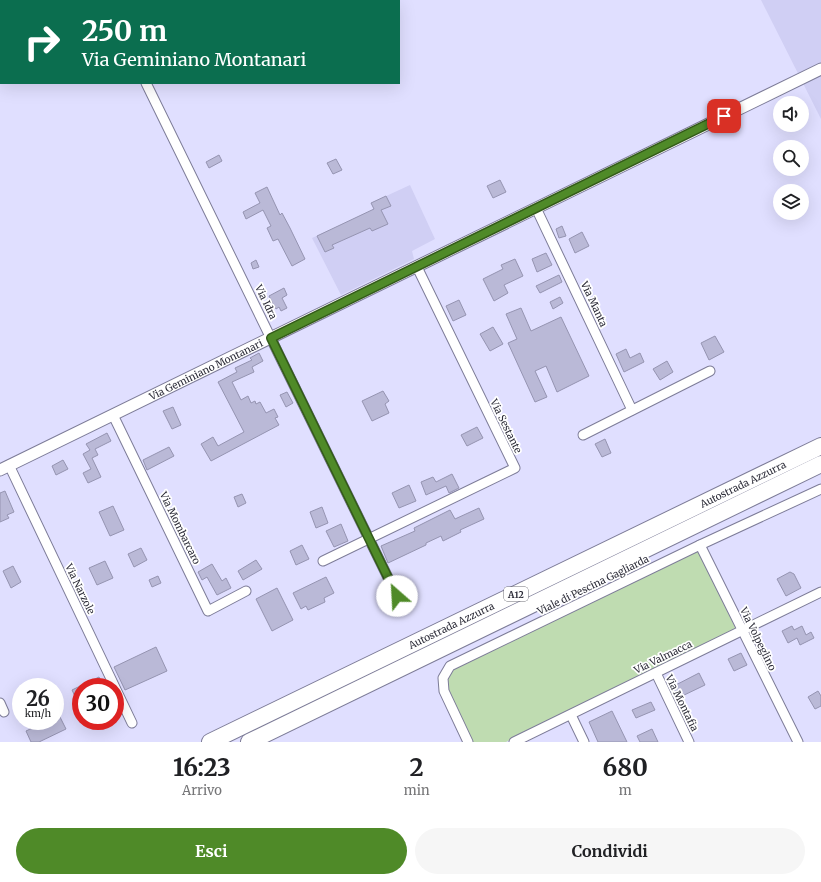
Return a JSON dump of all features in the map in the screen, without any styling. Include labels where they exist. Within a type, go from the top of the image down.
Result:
[{"type":"highway","name":"Autostrada Azzurra","points":[[210,742],[821,446]]},
{"type":"highway","name":"Autostrada Azzurra","points":[[249,742],[821,464]]},
{"type":"street","name":"Via Geminiano Montanari","points":[[4,468],[821,68]]},
{"type":"street","name":"Via Idra","points":[[146,84],[397,596]]},
{"type":"street","name":"Via Manta","points":[[536,208],[632,410]]},
{"type":"street","name":"Via Sestante","points":[[323,561],[515,468],[416,267]]},
{"type":"street","points":[[584,434],[710,371]]},
{"type":"street","name":"Via Mombarcaro","points":[[113,415],[208,611],[246,591]]},
{"type":"street","name":"Via Narzole","points":[[4,468],[132,722]]},
{"type":"street","name":"Viale di Pescina Gagliarda","points":[[468,742],[444,691],[443,678],[450,666],[700,545],[821,489]]},
{"type":"street","name":"Via Volpeglino","points":[[700,545],[798,742]]},
{"type":"street","name":"Via Valmacca","points":[[514,742],[821,592]]},
{"type":"street","name":"Via Montafia","points":[[656,673],[689,742]]},
{"type":"street","points":[[0,703],[4,712]]},
{"type":"street","points":[[571,715],[584,742]]},
{"type":"shaded area","points":[[761,0],[821,0],[821,119]]},
{"type":"shaded area","points":[[410,185],[435,239],[412,251],[414,259],[341,295],[312,238],[374,210],[371,203]]},
{"type":"green space","points":[[698,551],[736,629],[506,742],[473,742],[449,692],[448,680],[455,667]]},
{"type":"building","points":[[219,155],[222,161],[209,168],[206,162]]},
{"type":"building","points":[[336,159],[342,170],[333,174],[327,163]]},
{"type":"building","points":[[500,180],[506,192],[493,198],[487,186]]},
{"type":"building","points":[[267,187],[280,215],[282,213],[305,259],[292,266],[278,239],[273,241],[267,228],[271,226],[263,210],[246,219],[243,212],[260,203],[255,193]]},
{"type":"building","points":[[386,196],[391,206],[381,210],[388,224],[372,231],[370,228],[332,245],[334,248],[325,252],[317,236],[374,209],[371,203]]},
{"type":"building","points":[[562,226],[566,236],[559,238],[556,229]]},
{"type":"building","points":[[582,232],[589,246],[575,253],[569,239]]},
{"type":"building","points":[[546,253],[552,265],[537,272],[532,259]]},
{"type":"building","points":[[515,259],[523,276],[504,285],[508,293],[494,301],[483,279],[503,269],[501,265]]},
{"type":"building","points":[[256,260],[259,267],[253,269],[251,263]]},
{"type":"building","points":[[559,275],[562,282],[540,293],[536,286]]},
{"type":"building","points":[[284,288],[287,295],[282,298],[287,308],[281,311],[279,307],[276,309],[269,296]]},
{"type":"building","points":[[560,297],[563,303],[553,309],[550,302]]},
{"type":"building","points":[[459,300],[466,315],[453,321],[446,306]]},
{"type":"building","points":[[521,308],[531,331],[561,317],[589,376],[557,392],[546,366],[535,371],[547,397],[535,402],[508,343],[517,339],[506,314]]},
{"type":"building","points":[[493,327],[503,344],[490,351],[480,334]]},
{"type":"building","points":[[715,336],[724,352],[709,360],[701,343]]},
{"type":"building","points":[[626,349],[630,358],[640,353],[644,362],[624,372],[616,354]]},
{"type":"building","points":[[259,353],[263,361],[252,367],[254,372],[232,382],[241,400],[248,396],[251,403],[255,401],[256,404],[260,402],[266,413],[274,409],[278,417],[275,418],[279,425],[211,461],[201,444],[213,437],[218,446],[244,432],[218,382],[237,372],[235,368],[252,360],[250,358]]},
{"type":"building","points":[[667,361],[673,372],[660,380],[653,369]]},
{"type":"building","points":[[383,391],[389,401],[385,404],[389,413],[372,421],[362,401]]},
{"type":"building","points":[[287,392],[293,403],[286,407],[280,395]]},
{"type":"building","points":[[173,407],[181,425],[172,429],[163,411]]},
{"type":"building","points":[[477,427],[483,438],[467,446],[461,435]]},
{"type":"building","points":[[107,433],[111,441],[95,449],[98,455],[92,458],[101,477],[88,483],[83,473],[91,469],[83,454],[90,450],[86,444]]},
{"type":"building","points":[[605,439],[611,453],[602,457],[595,444]]},
{"type":"building","points":[[169,447],[174,456],[147,470],[143,460]]},
{"type":"building","points":[[63,460],[68,469],[56,475],[52,466]]},
{"type":"building","points":[[452,474],[459,488],[449,493],[446,486],[426,495],[421,482],[433,477],[436,482]]},
{"type":"building","points":[[409,485],[416,501],[399,508],[392,493]]},
{"type":"building","points":[[5,491],[14,512],[7,515],[9,518],[0,522],[0,493]]},
{"type":"building","points":[[242,494],[246,503],[238,507],[234,497]]},
{"type":"building","points":[[113,506],[124,530],[110,536],[99,512]]},
{"type":"building","points":[[322,507],[328,523],[316,528],[310,512]]},
{"type":"building","points":[[479,508],[484,519],[460,530],[461,532],[443,541],[441,536],[426,543],[426,545],[388,563],[381,546],[415,531],[414,528],[450,510],[455,519]]},
{"type":"building","points":[[341,524],[348,541],[334,547],[326,531]]},
{"type":"building","points":[[302,545],[309,559],[296,565],[290,551]]},
{"type":"building","points":[[141,548],[147,560],[134,567],[128,554]]},
{"type":"building","points":[[256,560],[262,569],[243,580],[238,571]]},
{"type":"building","points":[[105,561],[113,578],[97,585],[89,568]]},
{"type":"building","points":[[212,564],[222,581],[226,578],[231,588],[217,595],[207,577],[202,580],[198,572]]},
{"type":"building","points":[[13,566],[21,582],[11,588],[3,571]]},
{"type":"building","points":[[790,572],[794,574],[801,588],[786,596],[777,579]]},
{"type":"building","points":[[158,576],[161,583],[152,587],[149,580]]},
{"type":"building","points":[[326,577],[334,593],[324,598],[325,602],[308,610],[306,606],[301,609],[293,593]]},
{"type":"building","points":[[277,588],[293,620],[272,631],[256,599]]},
{"type":"building","points":[[792,626],[794,630],[802,626],[806,635],[811,632],[814,638],[800,645],[797,638],[788,643],[782,631]]},
{"type":"building","points":[[156,647],[167,671],[125,690],[124,678],[119,678],[114,667]]},
{"type":"building","points":[[741,653],[747,665],[734,671],[728,659]]},
{"type":"building","points":[[699,673],[705,685],[678,698],[681,703],[678,704],[670,688]]},
{"type":"building","points":[[818,691],[821,696],[821,706],[815,709],[808,697]]},
{"type":"building","points":[[651,702],[655,710],[636,718],[632,710]]},
{"type":"building","points":[[612,711],[627,742],[598,742],[589,722]]},
{"type":"building","points":[[652,729],[658,742],[640,742],[637,736]]},
{"type":"building","points":[[64,730],[39,742],[31,742],[26,731]]},
{"type":"route","points":[[397,596],[271,338],[724,116]]}]
